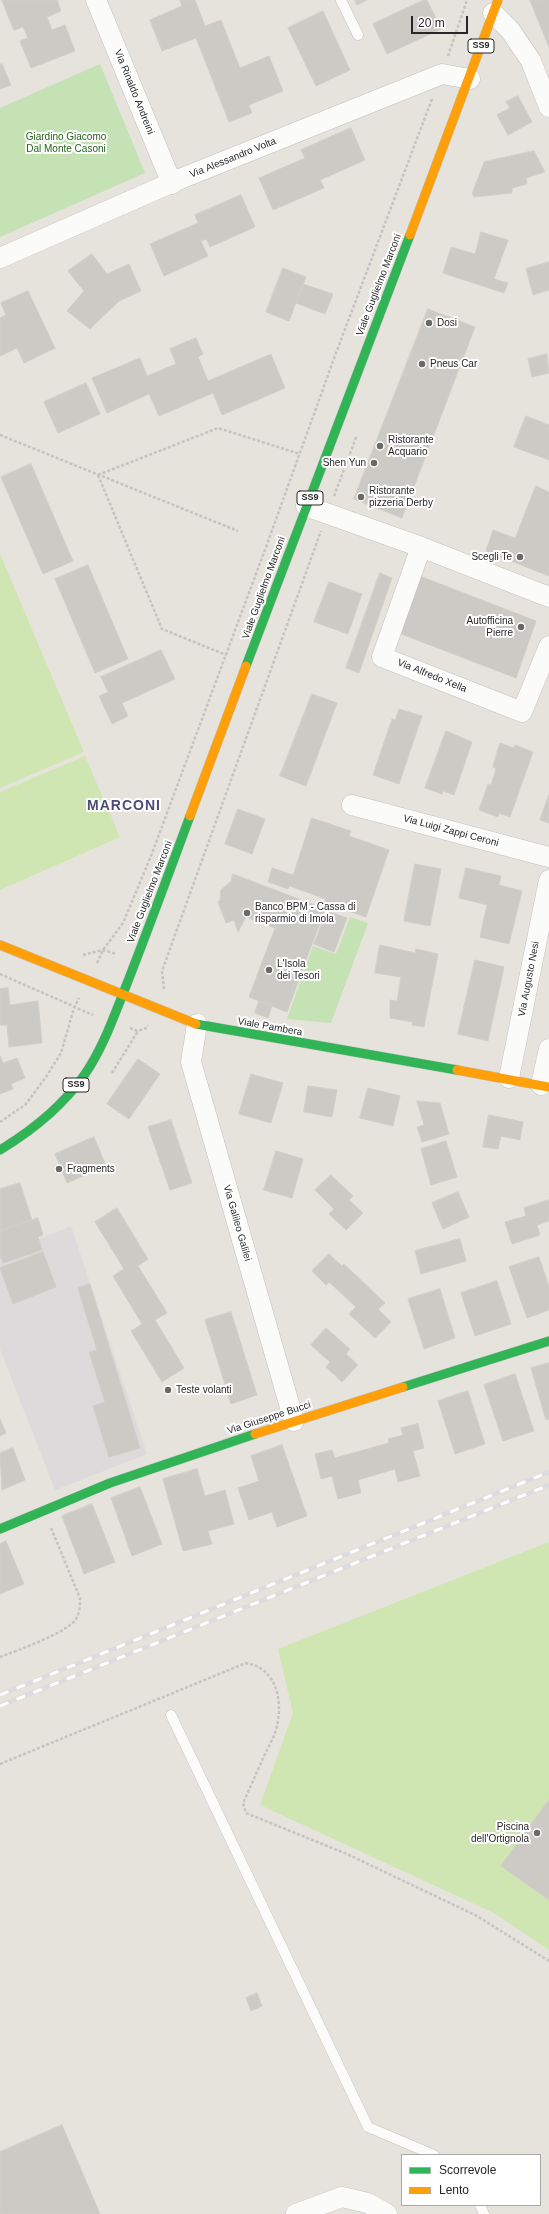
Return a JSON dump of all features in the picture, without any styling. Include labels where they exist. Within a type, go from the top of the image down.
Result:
[{"type":"main road","name":"Viale Guglielmo Marconi","points":[[0,1150],[20,1138],[49,1115],[76,1085],[93,1061],[122,995],[306,506],[470,79],[495,7]]},
{"type":"main road","name":"Viale Pambera","points":[[0,945],[197,1024],[259,1036],[509,1078],[545,1086]]},
{"type":"main road","name":"Via Giuseppe Bucci","points":[[0,1529],[110,1483],[294,1421],[549,1341]]},
{"type":"street","name":"Via Rinaldo Andreini","points":[[96,0],[172,184]]},
{"type":"street","points":[[495,7],[531,61],[549,107]]},
{"type":"street","name":"Via Alessandro Volta","points":[[0,258],[172,184],[442,74]]},
{"type":"street","points":[[442,74],[470,79]]},
{"type":"street","points":[[306,506],[327,515],[421,547],[549,597]]},
{"type":"street","name":"Via Alfredo Xella","points":[[421,547],[382,657],[522,712],[549,646]]},
{"type":"street","name":"Via Luigi Zappi Ceroni","points":[[352,805],[549,857]]},
{"type":"street","name":"Via Augusto Nesi","points":[[509,1078],[549,880]]},
{"type":"street","name":"Via Galileo Galilei","points":[[197,1024],[191,1062],[294,1421]]},
{"type":"street","points":[[545,1086],[549,1049]]},
{"type":"street","points":[[296,2214],[342,2197],[368,2203],[387,2214]]},
{"type":"lane","points":[[341,0],[358,35]]},
{"type":"lane","points":[[171,1715],[368,2127],[432,2154]]},
{"type":"path","points":[[103,950],[123,923],[151,856],[336,353],[442,74],[467,0]]},
{"type":"path","points":[[98,475],[218,428],[300,454]]},
{"type":"path","points":[[162,971],[359,429]]},
{"type":"path","points":[[0,435],[238,531]]},
{"type":"path","points":[[98,475],[162,629],[226,655]]},
{"type":"path","points":[[0,974],[74,1008],[61,1052],[46,1077],[25,1106],[0,1122]]},
{"type":"path","points":[[0,1657],[67,1628],[76,1619],[80,1608],[80,1598],[44,1510]]},
{"type":"path","points":[[0,1764],[246,1663],[254,1664],[264,1669],[270,1675],[277,1689],[280,1707],[277,1727],[243,1803],[246,1813],[347,1854],[477,1916],[549,1961]]},
{"type":"shaded area","points":[[71,1226],[147,1454],[55,1490],[0,1349],[0,1255]]},
{"type":"green space","name":"Giardino Giacomo Dal Monte Casoni","points":[[100,64],[145,173],[0,237],[0,108]]},
{"type":"green space","points":[[0,554],[84,752],[0,788]]},
{"type":"green space","points":[[85,756],[120,837],[0,890],[0,792]]},
{"type":"green space","points":[[350,917],[368,923],[331,1023],[287,1019],[313,946],[336,954]]},
{"type":"green space","points":[[549,1542],[549,1950],[494,1913],[260,1805],[293,1713],[278,1649]]},
{"type":"building","points":[[2,0],[57,0],[61,11],[47,17],[52,30],[65,25],[75,51],[31,68],[20,41],[28,38],[23,27],[14,30]]},
{"type":"building","points":[[180,0],[195,0],[205,26],[221,20],[240,68],[269,56],[283,91],[249,105],[252,113],[229,122],[196,38],[162,51],[150,20],[182,6]]},
{"type":"building","points":[[355,0],[367,0],[357,5]]},
{"type":"building","points":[[424,0],[427,0],[441,29],[387,54],[373,24]]},
{"type":"building","points":[[530,0],[549,0],[549,47]]},
{"type":"building","points":[[323,11],[350,70],[316,86],[288,28]]},
{"type":"building","points":[[2,64],[11,85],[0,89],[0,65]]},
{"type":"building","points":[[518,96],[532,122],[508,135],[497,115],[510,108],[506,102]]},
{"type":"building","points":[[351,128],[365,160],[320,180],[324,188],[273,210],[259,178],[305,158],[301,150]]},
{"type":"building","points":[[534,151],[545,172],[526,178],[527,184],[512,188],[512,193],[474,197],[472,194],[484,162]]},
{"type":"building","points":[[241,195],[255,227],[210,247],[206,239],[201,241],[208,256],[164,276],[150,244],[198,223],[195,215]]},
{"type":"building","points":[[481,232],[508,240],[494,279],[508,283],[504,293],[443,273],[451,247],[475,254]]},
{"type":"building","points":[[92,254],[107,274],[129,264],[141,291],[119,301],[90,329],[67,311],[84,291],[68,271]]},
{"type":"building","points":[[549,262],[549,290],[533,295],[526,269]]},
{"type":"building","points":[[283,268],[306,277],[289,321],[266,312]]},
{"type":"building","points":[[303,284],[333,294],[325,314],[296,303]]},
{"type":"building","points":[[28,291],[55,348],[24,363],[17,348],[0,356],[0,318],[6,315],[1,303]]},
{"type":"building","points":[[428,309],[475,327],[402,518],[354,499]]},
{"type":"building","points":[[196,338],[203,354],[198,357],[208,381],[271,354],[285,388],[222,415],[213,393],[159,416],[149,394],[107,413],[92,378],[140,358],[147,376],[176,364],[170,349]]},
{"type":"building","points":[[547,354],[549,373],[532,377],[528,359]]},
{"type":"building","points":[[86,383],[100,414],[58,433],[44,402]]},
{"type":"building","points":[[526,416],[549,425],[549,460],[514,447]]},
{"type":"building","points":[[31,464],[73,561],[43,574],[1,477]]},
{"type":"building","points":[[536,486],[549,492],[549,576],[486,551],[493,530],[515,538]]},
{"type":"building","points":[[88,565],[128,659],[95,673],[55,579]]},
{"type":"building","points":[[380,573],[392,578],[359,673],[346,668]]},
{"type":"building","points":[[417,575],[536,621],[516,678],[396,632]]},
{"type":"building","points":[[329,582],[362,594],[348,634],[314,622]]},
{"type":"building","points":[[161,650],[175,679],[122,703],[128,716],[112,724],[99,696],[108,692],[101,677]]},
{"type":"building","points":[[312,694],[337,703],[306,786],[280,776]]},
{"type":"building","points":[[399,709],[422,716],[399,784],[373,775],[392,719],[395,720]]},
{"type":"building","points":[[446,731],[472,742],[454,795],[443,791],[442,794],[425,788]]},
{"type":"building","points":[[500,743],[514,748],[515,745],[533,752],[510,817],[499,813],[498,817],[479,810],[488,784],[491,785],[496,769],[493,767]]},
{"type":"building","points":[[549,795],[549,823],[540,820]]},
{"type":"building","points":[[238,809],[265,819],[252,854],[225,844]]},
{"type":"building","points":[[312,818],[351,831],[349,836],[389,850],[366,917],[324,903],[326,899],[289,886],[288,889],[268,882],[272,868],[293,875]]},
{"type":"building","points":[[415,864],[441,869],[430,926],[404,921]]},
{"type":"building","points":[[466,868],[501,876],[499,885],[522,891],[509,944],[480,937],[487,905],[459,898]]},
{"type":"building","points":[[233,874],[325,909],[287,1012],[249,997],[275,928],[246,917],[238,932],[234,920],[226,923],[218,902],[220,900],[221,890],[231,881]]},
{"type":"building","points":[[327,911],[347,918],[334,952],[314,944]]},
{"type":"building","points":[[380,945],[415,953],[416,949],[438,954],[424,1027],[412,1025],[413,1022],[390,1018],[390,1000],[397,1001],[401,977],[375,973]]},
{"type":"building","points":[[475,960],[504,967],[488,1041],[458,1034]]},
{"type":"building","points":[[8,988],[10,1005],[38,1001],[42,1043],[9,1047],[7,1025],[0,1025],[0,989]]},
{"type":"building","points":[[259,1001],[272,1006],[268,1018],[255,1013]]},
{"type":"building","points":[[0,1056],[3,1063],[17,1058],[25,1078],[11,1084],[13,1089],[0,1094]]},
{"type":"building","points":[[138,1059],[160,1074],[129,1119],[107,1104]]},
{"type":"building","points":[[251,1074],[283,1083],[271,1123],[239,1114]]},
{"type":"building","points":[[308,1086],[337,1090],[332,1117],[304,1112]]},
{"type":"building","points":[[368,1088],[400,1096],[393,1126],[360,1118]]},
{"type":"building","points":[[417,1101],[440,1103],[449,1134],[422,1142],[417,1127],[424,1125]]},
{"type":"building","points":[[489,1115],[523,1122],[520,1140],[501,1136],[498,1149],[483,1147]]},
{"type":"building","points":[[171,1120],[192,1183],[170,1190],[148,1127]]},
{"type":"building","points":[[94,1137],[106,1166],[67,1183],[55,1154]]},
{"type":"building","points":[[446,1141],[457,1177],[431,1185],[421,1149]]},
{"type":"building","points":[[276,1151],[303,1159],[292,1198],[264,1190]]},
{"type":"building","points":[[331,1175],[353,1196],[349,1200],[363,1213],[346,1230],[329,1214],[334,1209],[315,1190]]},
{"type":"building","points":[[20,1183],[32,1220],[0,1231],[0,1189]]},
{"type":"building","points":[[458,1192],[469,1217],[443,1229],[432,1203]]},
{"type":"building","points":[[549,1200],[549,1221],[537,1225],[540,1235],[512,1244],[505,1222],[526,1216],[524,1208]]},
{"type":"building","points":[[117,1208],[148,1259],[138,1266],[167,1313],[155,1320],[184,1368],[162,1382],[131,1331],[142,1324],[113,1276],[124,1269],[95,1222]]},
{"type":"building","points":[[38,1218],[43,1235],[38,1237],[42,1250],[3,1263],[0,1255],[0,1231]]},
{"type":"building","points":[[460,1239],[466,1261],[421,1274],[415,1251]]},
{"type":"building","points":[[43,1252],[56,1287],[13,1304],[0,1268]]},
{"type":"building","points":[[329,1254],[342,1266],[344,1264],[385,1303],[378,1309],[391,1322],[375,1338],[349,1314],[356,1307],[329,1282],[326,1285],[312,1271]]},
{"type":"building","points":[[539,1257],[549,1287],[549,1310],[527,1318],[509,1267]]},
{"type":"building","points":[[497,1281],[511,1324],[475,1336],[461,1293]]},
{"type":"building","points":[[90,1284],[140,1448],[109,1457],[93,1406],[105,1402],[89,1352],[97,1350],[78,1288]]},
{"type":"building","points":[[440,1289],[455,1338],[424,1349],[408,1299]]},
{"type":"building","points":[[231,1312],[257,1395],[231,1404],[205,1320]]},
{"type":"building","points":[[326,1328],[350,1349],[346,1354],[358,1365],[342,1382],[326,1367],[330,1362],[311,1345]]},
{"type":"building","points":[[549,1363],[549,1419],[546,1420],[531,1368]]},
{"type":"building","points":[[515,1374],[534,1431],[503,1441],[484,1385]]},
{"type":"building","points":[[468,1391],[485,1444],[455,1454],[438,1401]]},
{"type":"building","points":[[0,1419],[6,1433],[0,1436]]},
{"type":"building","points":[[418,1424],[424,1448],[413,1451],[420,1476],[398,1482],[395,1469],[358,1480],[361,1493],[338,1499],[332,1476],[321,1479],[315,1454],[332,1450],[335,1458],[389,1443],[388,1439],[403,1435],[401,1428]]},
{"type":"building","points":[[282,1445],[307,1516],[277,1527],[272,1512],[249,1520],[238,1488],[259,1481],[251,1456]]},
{"type":"building","points":[[13,1448],[25,1480],[2,1490],[0,1453]]},
{"type":"building","points":[[197,1469],[205,1496],[225,1490],[234,1524],[208,1531],[212,1544],[183,1551],[163,1479]]},
{"type":"building","points":[[140,1487],[162,1544],[132,1556],[111,1498]]},
{"type":"building","points":[[92,1504],[115,1562],[84,1574],[62,1516]]},
{"type":"building","points":[[6,1541],[24,1584],[0,1594],[0,1544]]},
{"type":"building","name":"Piscina dell'Ortignola","points":[[549,1800],[549,1900],[501,1866]]},
{"type":"building","points":[[257,1993],[262,2006],[251,2011],[246,1998]]},
{"type":"building","points":[[62,2125],[100,2214],[0,2214],[0,2152]]},
{"type":"railway","points":[[0,1695],[549,1472]]},
{"type":"railway","points":[[0,1706],[549,1485]]},
{"type":"traffic: fast","points":[[246,666],[410,235]]},
{"type":"traffic: fast","points":[[0,1150],[36,1126],[67,1097],[85,1074],[103,1043],[190,816]]},
{"type":"traffic: fast","points":[[196,1024],[457,1070]]},
{"type":"traffic: fast","points":[[403,1387],[549,1341]]},
{"type":"traffic: fast","points":[[0,1529],[110,1483],[255,1434]]},
{"type":"traffic: slow","points":[[410,235],[498,0]]},
{"type":"traffic: slow","points":[[190,816],[246,666]]},
{"type":"traffic: slow","points":[[0,945],[196,1024]]},
{"type":"traffic: slow","points":[[457,1070],[549,1087]]},
{"type":"traffic: slow","points":[[255,1434],[403,1387]]},
{"type":"place","name":"Dosi","points":[[429,323]]},
{"type":"place","name":"Pneus Car","points":[[422,364]]},
{"type":"place","name":"Ristorante Acquario","points":[[380,446]]},
{"type":"place","name":"Shen Yun","points":[[374,463]]},
{"type":"place","name":"Ristorante pizzeria Derby","points":[[361,497]]},
{"type":"place","name":"Scegli Te","points":[[520,557]]},
{"type":"place","name":"Autofficina Pierre","points":[[521,627]]},
{"type":"place","name":"Banco BPM - Cassa di risparmio di Imola","points":[[247,913]]},
{"type":"place","name":"L'Isola dei Tesori","points":[[269,970]]},
{"type":"place","name":"Fragments","points":[[59,1169]]},
{"type":"place","name":"Teste volanti","points":[[168,1390]]},
{"type":"place","name":"Piscina dell'Ortignola","points":[[537,1833]]},
{"type":"district","name":"MARCONI","points":[[124,806]]}]
